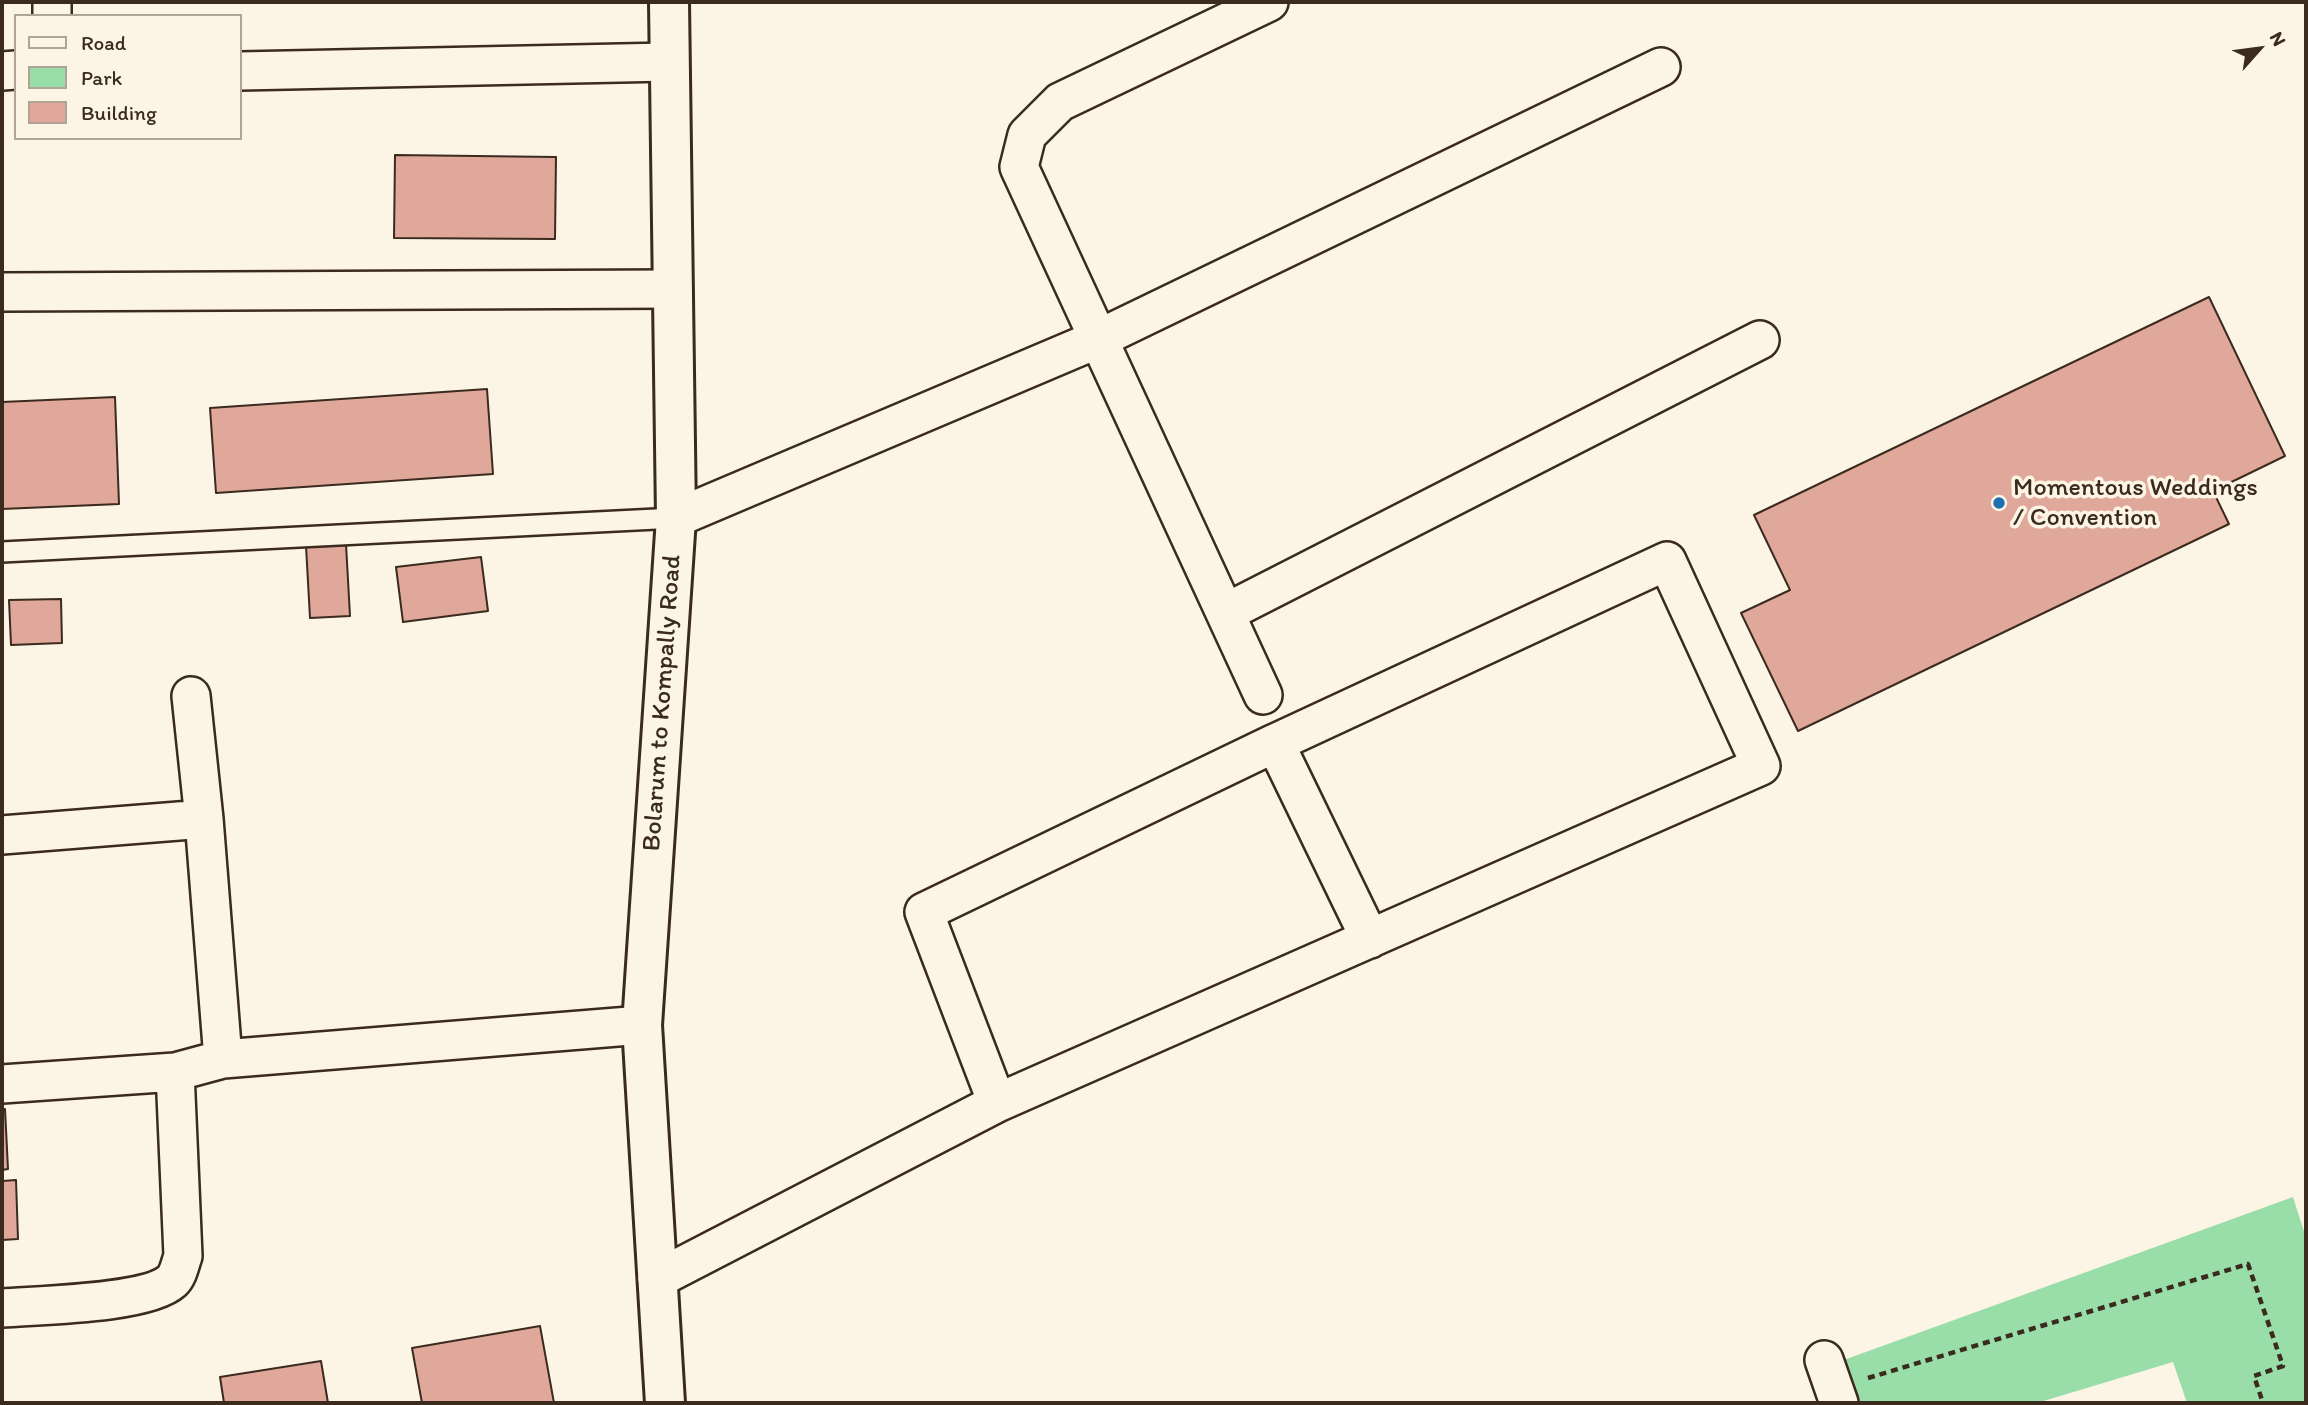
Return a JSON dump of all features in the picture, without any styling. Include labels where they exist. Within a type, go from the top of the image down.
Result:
[{"type":"main road","name":"Bolarum to Kompally Road","points":[[665,1403],[642,1025],[676,517],[669,2]]},
{"type":"street","points":[[1263,695],[1227,612],[1018,167],[1027,135],[1060,102],[1269,2]]},
{"type":"street","points":[[242,71],[668,62]]},
{"type":"street","points":[[676,517],[1098,339],[1661,67]]},
{"type":"street","points":[[2,292],[673,289]]},
{"type":"street","points":[[1227,612],[1759,340]]},
{"type":"street","points":[[657,1279],[997,1102],[1761,766],[1667,561],[1275,743],[924,912],[997,1102]]},
{"type":"street","points":[[191,696],[204,819],[223,1059]]},
{"type":"street","points":[[1275,743],[1370,939]]},
{"type":"street","points":[[2,835],[204,819]]},
{"type":"street","points":[[2,1084],[175,1072],[223,1059],[642,1025]]},
{"type":"street","points":[[2,1308],[136,1296],[159,1289],[174,1279],[183,1256],[175,1072]]},
{"type":"lane","points":[[2,552],[676,517]]},
{"type":"path","points":[[1832,1384],[2248,1264],[2283,1366],[2254,1376],[2263,1403]]},
{"type":"green space","points":[[2293,1197],[2306,1238],[2306,1403],[2187,1403],[2173,1362],[2037,1403],[1857,1403],[1841,1361]]},
{"type":"building","points":[[395,155],[556,157],[555,239],[394,238]]},
{"type":"building","name":"Momentous Weddings / Convention","points":[[2209,297],[2285,456],[2213,491],[2229,524],[1798,731],[1741,613],[1790,590],[1754,515]]},
{"type":"building","points":[[487,389],[493,474],[216,493],[210,408]]},
{"type":"building","points":[[115,397],[119,504],[2,509],[2,402]]},
{"type":"building","points":[[346,544],[350,616],[310,618],[306,546]]},
{"type":"building","points":[[481,557],[488,611],[403,622],[396,567]]},
{"type":"building","points":[[61,599],[62,643],[11,645],[9,600]]},
{"type":"building","points":[[5,1109],[8,1169],[2,1170],[2,1110]]},
{"type":"building","points":[[16,1180],[18,1239],[2,1240],[2,1181]]},
{"type":"building","points":[[540,1326],[554,1403],[422,1403],[412,1348]]},
{"type":"building","points":[[321,1361],[328,1403],[224,1403],[220,1377]]},
{"type":"place","name":"Momentous Weddings / Convention","points":[[1999,503]]}]
